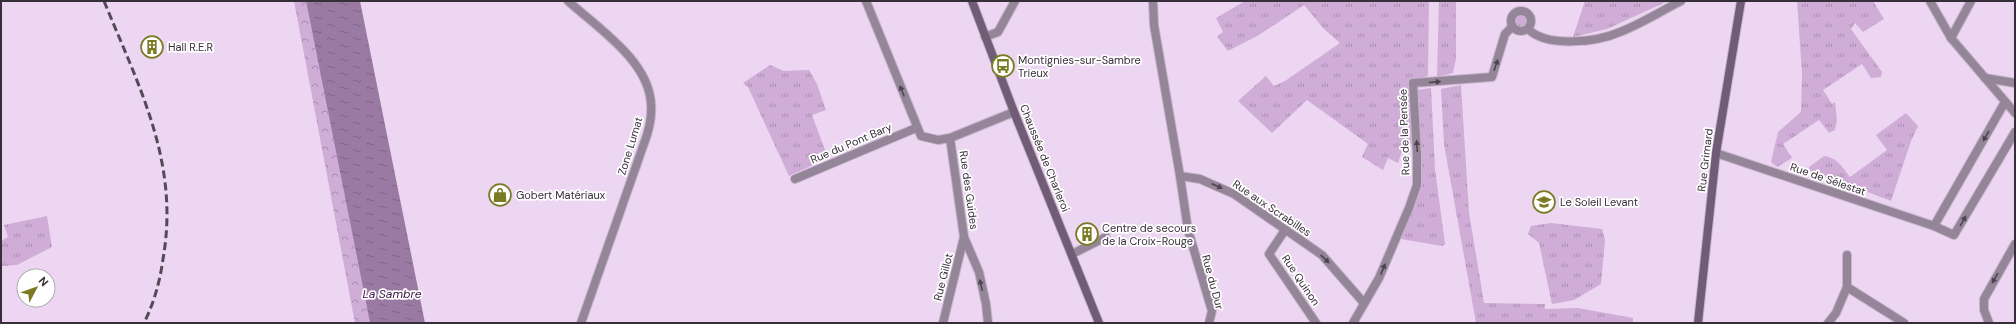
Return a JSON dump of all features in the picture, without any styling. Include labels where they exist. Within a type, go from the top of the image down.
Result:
[{"type":"main road","name":"Chaussée de Charleroi","points":[[972,1],[1014,112],[1099,323]]},
{"type":"main road","name":"Rue Grimard","points":[[1698,323],[1716,153],[1741,1]]},
{"type":"street","name":"Zone Lumat","points":[[568,1],[627,53],[638,66],[648,84],[652,104],[648,135],[581,323]]},
{"type":"street","points":[[866,1],[916,128]]},
{"type":"street","points":[[985,37],[998,32],[1015,1]]},
{"type":"street","points":[[1153,1],[1154,25],[1180,176]]},
{"type":"street","points":[[1512,27],[1519,31],[1528,29],[1538,35],[1558,41],[1594,39],[1619,33],[1680,1]]},
{"type":"street","points":[[1930,1],[1951,38],[2015,114]]},
{"type":"street","points":[[1951,38],[1971,1]]},
{"type":"street","name":"Rue de la Pensée","points":[[1364,303],[1379,278],[1417,185],[1413,83],[1492,76],[1505,34],[1512,27],[1510,22],[1512,16],[1521,11],[1530,16],[1531,22],[1528,29]]},
{"type":"street","points":[[1985,78],[2015,83]]},
{"type":"street","points":[[1934,226],[2005,102]]},
{"type":"street","points":[[950,138],[1014,112]]},
{"type":"street","name":"Rue des Guides","points":[[916,128],[920,136],[938,140],[950,138],[964,237],[978,272],[986,304],[988,323]]},
{"type":"street","name":"Rue du Pont Bary","points":[[795,180],[916,128]]},
{"type":"street","name":"Rue de Sélestat","points":[[1716,153],[1934,226],[1954,235],[2015,132]]},
{"type":"street","name":"Rue aux Scrabilles","points":[[1180,176],[1200,179],[1234,194],[1322,255],[1364,303]]},
{"type":"street","name":"Rue du Dur","points":[[1180,176],[1191,243],[1212,312],[1209,323]]},
{"type":"street","name":"Rue Quinon","points":[[1285,230],[1269,254],[1316,323]]},
{"type":"street","name":"Rue Gillot","points":[[943,323],[964,237]]},
{"type":"street","points":[[1072,254],[1106,237]]},
{"type":"street","points":[[1989,323],[1984,310],[1984,299],[2015,244]]},
{"type":"street","points":[[1828,323],[1836,312],[1847,287],[1847,255]]},
{"type":"street","points":[[1847,287],[1904,323]]},
{"type":"street","points":[[1353,323],[1364,303]]},
{"type":"green space","points":[[294,1],[306,1],[370,323],[355,323]]},
{"type":"green space","points":[[1245,1],[1429,1],[1428,75],[1413,87],[1417,90],[1431,88],[1435,169],[1445,244],[1442,246],[1401,239],[1404,226],[1418,195],[1417,145],[1405,142],[1398,163],[1388,158],[1383,170],[1362,157],[1368,144],[1307,100],[1272,133],[1238,101],[1266,76],[1274,86],[1285,81],[1340,43],[1324,29],[1304,5],[1259,35],[1228,51],[1217,37],[1223,32],[1216,18]]},
{"type":"green space","points":[[1439,1],[1456,1],[1456,59],[1453,73],[1437,77]]},
{"type":"green space","points":[[1585,1],[1668,1],[1607,29],[1573,37]]},
{"type":"green space","points":[[1797,1],[1873,1],[1884,19],[1863,32],[1855,23],[1851,29],[1882,72],[1881,77],[1871,78],[1862,64],[1823,90],[1832,104],[1835,102],[1837,120],[1835,130],[1829,133],[1819,120],[1783,144],[1792,158],[1777,167],[1771,162],[1778,132],[1801,112],[1802,74]]},
{"type":"green space","points":[[1521,11],[1528,14],[1531,21],[1528,28],[1521,31],[1514,28],[1511,21],[1514,14]]},
{"type":"green space","points":[[770,65],[784,71],[809,70],[817,84],[826,110],[812,115],[828,158],[789,176],[748,87],[743,83]]},
{"type":"green space","points":[[1461,85],[1469,213],[1484,303],[1545,304],[1545,309],[1578,308],[1633,318],[1633,323],[1476,323],[1444,144],[1441,89]]},
{"type":"green space","points":[[1906,113],[1918,126],[1911,141],[1891,201],[1810,170],[1809,167],[1824,156],[1836,161],[1842,166],[1850,177],[1887,150],[1876,135]]},
{"type":"green space","points":[[47,216],[52,247],[17,265],[1,266],[1,241],[8,237],[4,225]]},
{"type":"green space","points":[[1551,223],[1602,229],[1605,240],[1601,284],[1574,300],[1552,304],[1539,243],[1528,234],[1531,226]]},
{"type":"water","name":"La Sambre","points":[[306,1],[360,1],[425,323],[370,323]]},
{"type":"railway","points":[[104,1],[143,95],[161,158],[166,190],[167,224],[162,267],[154,300],[144,323]]},
{"type":"place","name":"Hall R.E.R","points":[[152,47]]},
{"type":"place","name":"Montignies-sur-Sambre Trieux","points":[[1003,66]]},
{"type":"place","name":"Gobert Matériaux","points":[[500,195]]},
{"type":"place","name":"Le Soleil Levant","points":[[1544,202]]},
{"type":"place","name":"Centre de secours de la Croix-Rouge","points":[[1087,234]]}]
